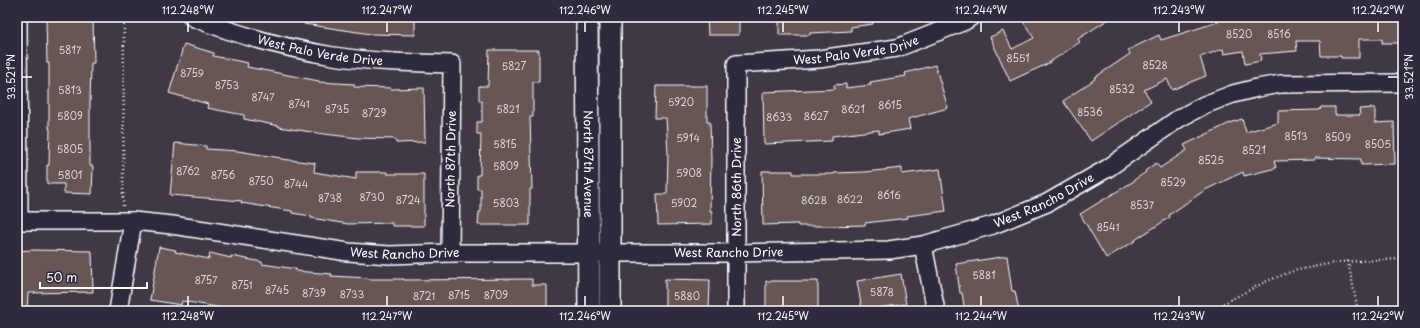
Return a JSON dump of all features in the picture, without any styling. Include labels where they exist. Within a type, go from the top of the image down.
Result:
[{"type":"street","points":[[18,17],[18,221]]},
{"type":"street","name":"West Palo Verde Drive","points":[[192,17],[232,32],[333,56],[381,61],[452,64]]},
{"type":"street","name":"North 87th Avenue","points":[[587,17],[589,311]]},
{"type":"street","name":"North 87th Avenue","points":[[610,17],[610,311]]},
{"type":"street","name":"West Palo Verde Drive","points":[[736,64],[819,59],[897,48],[965,21],[971,17]]},
{"type":"street","name":"North 87th Drive","points":[[450,253],[452,64]]},
{"type":"street","name":"North 86th Drive","points":[[736,64],[736,311]]},
{"type":"street","name":"West Rancho Drive","points":[[18,221],[128,215],[172,224],[348,252],[389,255],[450,253],[737,253],[889,250],[923,245],[993,225],[1047,203],[1108,168],[1178,119],[1204,105],[1232,94],[1282,84],[1403,83]]},
{"type":"street","points":[[118,311],[128,215]]},
{"type":"street","points":[[923,245],[936,311]]},
{"type":"path","points":[[124,17],[128,215]]},
{"type":"path","points":[[1209,311],[1280,275],[1323,264],[1348,261],[1403,259]]},
{"type":"path","points":[[1348,261],[1358,311]]},
{"type":"building","points":[[46,17],[93,17],[94,63],[91,63],[90,103],[90,166],[93,166],[92,194],[64,193],[64,184],[47,184],[50,129],[49,63],[47,63]]},
{"type":"building","points":[[305,17],[415,17],[415,35],[371,34],[304,24]]},
{"type":"building","points":[[707,17],[739,17],[739,35],[708,35]]},
{"type":"building","points":[[779,17],[872,17],[873,24],[851,27],[851,31],[810,33],[810,35],[779,35]]},
{"type":"building","points":[[1020,17],[1112,17],[1078,39],[1080,42],[1047,64],[1010,81],[990,37],[1003,31],[1012,49],[1034,38]]},
{"type":"building","points":[[1218,17],[1403,17],[1403,43],[1382,43],[1382,39],[1359,39],[1359,58],[1341,58],[1341,56],[1321,56],[1320,41],[1296,41],[1297,51],[1260,54],[1261,61],[1245,64],[1243,51],[1224,54],[1223,49],[1200,57],[1206,76],[1172,90],[1167,79],[1144,90],[1151,101],[1091,141],[1063,101],[1130,54],[1128,50],[1159,35],[1161,40],[1218,22]]},
{"type":"building","points":[[184,44],[214,53],[213,56],[248,63],[247,67],[319,82],[354,84],[354,87],[391,89],[424,88],[425,142],[396,143],[395,139],[358,138],[279,127],[244,119],[244,115],[207,108],[208,104],[169,93]]},
{"type":"building","points":[[489,50],[539,50],[539,82],[533,82],[533,117],[530,117],[532,189],[530,189],[530,225],[478,225],[479,212],[481,212],[481,189],[477,189],[477,175],[480,175],[481,134],[477,134],[477,122],[482,122],[482,101],[479,101],[479,86],[488,86]]},
{"type":"building","points":[[935,65],[948,108],[908,119],[910,129],[879,134],[879,130],[832,136],[832,141],[764,144],[763,92],[835,89],[834,85],[846,84],[846,88],[871,85],[870,82],[906,76],[905,73]]},
{"type":"building","points":[[656,86],[707,86],[707,122],[710,122],[710,211],[712,211],[712,224],[658,225],[657,194],[667,194],[668,154],[666,118],[655,118]]},
{"type":"building","points":[[1321,107],[1335,107],[1335,115],[1360,115],[1359,109],[1375,108],[1375,123],[1394,122],[1395,164],[1361,165],[1361,159],[1314,158],[1314,160],[1274,161],[1276,168],[1244,176],[1243,172],[1205,190],[1169,215],[1170,217],[1135,241],[1106,258],[1080,214],[1134,181],[1156,163],[1160,168],[1187,150],[1184,145],[1232,122],[1242,119],[1246,132],[1278,123],[1278,111],[1320,110]]},
{"type":"building","points":[[175,143],[206,146],[206,149],[238,151],[281,159],[315,163],[314,172],[356,179],[356,172],[424,174],[424,226],[392,226],[392,223],[348,224],[311,218],[311,216],[292,213],[292,211],[241,203],[242,201],[170,195]]},
{"type":"building","points":[[902,168],[902,174],[940,169],[946,211],[907,216],[908,218],[865,223],[865,225],[763,225],[762,171],[793,171],[793,174],[834,174]]},
{"type":"building","points":[[159,247],[209,259],[210,253],[231,258],[231,256],[262,262],[262,264],[296,269],[296,271],[332,274],[331,276],[404,280],[532,279],[532,285],[547,285],[547,311],[240,311],[182,301],[181,305],[150,300]]},
{"type":"building","points":[[17,251],[92,251],[93,292],[28,293],[27,311],[17,311]]},
{"type":"building","points":[[1007,256],[1012,291],[1015,291],[1019,311],[965,311],[962,293],[960,293],[956,264]]},
{"type":"building","points":[[901,274],[906,304],[862,310],[857,281]]},
{"type":"building","points":[[665,279],[710,280],[709,311],[665,311]]},
{"type":"building","points":[[766,281],[818,281],[818,311],[766,311]]}]
